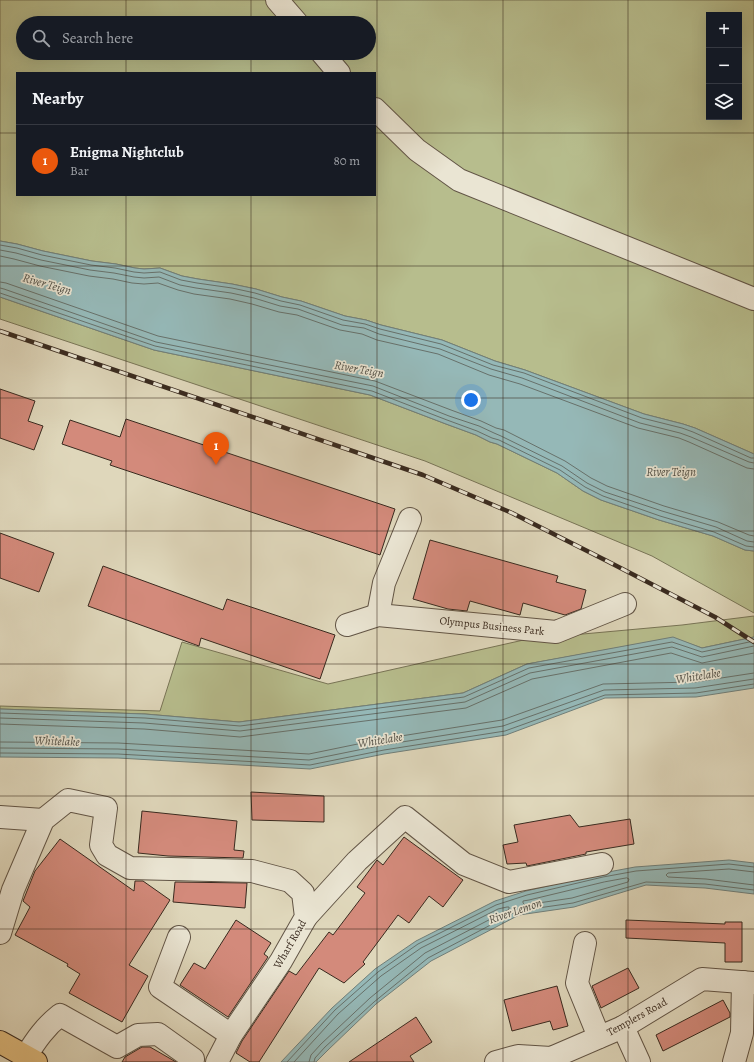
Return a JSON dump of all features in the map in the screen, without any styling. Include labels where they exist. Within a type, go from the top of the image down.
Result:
[{"type":"main road","points":[[0,1042],[31,1059]]},
{"type":"street","points":[[277,0],[291,16]]},
{"type":"street","points":[[328,60],[338,72]]},
{"type":"street","points":[[376,110],[417,150],[459,180],[754,300]]},
{"type":"street","points":[[378,615],[384,583],[410,519]]},
{"type":"street","name":"Olympus Business Park","points":[[347,625],[378,615],[556,632],[625,604]]},
{"type":"street","name":"Wharf Road","points":[[42,820],[68,800],[106,808],[101,845],[107,855],[130,868],[252,871],[290,881],[303,892],[306,917],[281,960],[231,1035],[217,1062]]},
{"type":"street","points":[[0,817],[42,820],[13,890],[0,933]]},
{"type":"street","points":[[306,917],[357,861],[405,817],[464,864],[509,882],[602,864]]},
{"type":"street","points":[[179,937],[160,987],[231,1035]]},
{"type":"street","points":[[585,943],[577,983],[599,1037]]},
{"type":"street","name":"Templers Road","points":[[496,1062],[518,1056],[551,1058],[623,1027],[702,979],[749,983]]},
{"type":"street","points":[[734,1062],[742,1033],[749,983]]},
{"type":"street","points":[[31,1059],[34,1042],[48,1025],[60,1015],[117,1047],[138,1035],[158,1034],[193,1059]]},
{"type":"street","points":[[623,1027],[639,1062]]},
{"type":"green space","points":[[0,0],[754,0],[754,454],[695,428],[644,414],[525,370],[495,361],[442,340],[345,316],[301,301],[256,289],[182,276],[160,268],[135,268],[43,251],[0,241]]},
{"type":"green space","points":[[0,297],[154,350],[370,395],[497,444],[557,473],[583,491],[601,500],[659,520],[713,536],[745,550],[754,551],[754,613],[652,556],[425,461],[0,319]]},
{"type":"green space","points":[[754,616],[754,637],[702,648],[673,638],[527,664],[463,693],[239,722],[145,714],[0,709],[0,706],[160,711],[182,642],[328,684],[528,639],[682,625]]},
{"type":"water","name":"River Teign","points":[[0,241],[92,261],[144,269],[160,268],[182,276],[256,289],[301,301],[345,316],[442,340],[495,361],[525,370],[644,414],[695,428],[754,454],[754,551],[745,550],[713,536],[659,520],[601,500],[583,491],[557,473],[497,444],[370,395],[154,350],[0,297]]},
{"type":"water","name":"Whitelake","points":[[673,637],[702,648],[754,637],[754,688],[696,697],[605,698],[506,735],[384,754],[310,769],[118,758],[0,757],[0,709],[145,714],[239,722],[463,693],[527,664]]},
{"type":"water","name":"River Lemon","points":[[729,860],[754,863],[754,894],[705,888],[646,885],[574,907],[519,915],[431,961],[376,1004],[316,1062],[281,1062],[332,1008],[375,969],[416,941],[495,901],[526,891],[635,867]]},
{"type":"building","points":[[0,389],[35,401],[28,421],[43,426],[34,450],[0,438]]},
{"type":"building","points":[[126,419],[395,509],[380,555],[110,465],[112,461],[62,444],[70,420],[120,437]]},
{"type":"building","points":[[0,533],[54,553],[39,592],[0,578]]},
{"type":"building","points":[[430,540],[558,576],[556,582],[586,590],[581,609],[565,615],[523,603],[520,615],[470,601],[467,611],[448,609],[413,599]]},
{"type":"building","points":[[103,566],[223,610],[227,599],[335,635],[320,679],[201,638],[199,646],[88,606]]},
{"type":"building","points":[[251,792],[324,796],[324,822],[252,820]]},
{"type":"building","points":[[142,811],[237,821],[234,850],[244,851],[243,858],[168,856],[138,853]]},
{"type":"building","points":[[570,815],[579,827],[630,819],[634,844],[586,852],[586,854],[527,866],[526,863],[507,864],[503,845],[518,842],[514,825]]},
{"type":"building","points":[[404,837],[463,880],[443,907],[429,896],[409,923],[398,915],[363,962],[365,964],[344,983],[319,968],[259,1062],[250,1062],[236,1053],[242,1041],[289,971],[296,975],[329,932],[333,935],[365,893],[357,887],[377,860],[383,865]]},
{"type":"building","points":[[60,839],[134,891],[135,881],[143,881],[170,900],[129,965],[148,976],[122,1022],[69,993],[80,974],[67,966],[68,964],[15,935],[30,907],[23,901],[35,871]]},
{"type":"building","points":[[175,882],[247,883],[245,908],[173,902]]},
{"type":"building","points":[[236,920],[271,943],[264,954],[268,957],[228,1017],[180,985],[194,963],[205,969]]},
{"type":"building","points":[[626,920],[725,924],[725,922],[742,922],[742,962],[725,962],[725,943],[626,938]]},
{"type":"building","points":[[628,968],[639,988],[601,1008],[592,986]]},
{"type":"building","points":[[557,986],[568,1026],[553,1030],[550,1021],[512,1031],[504,1000]]},
{"type":"building","points":[[723,1000],[730,1013],[730,1017],[663,1051],[656,1035]]},
{"type":"building","points":[[416,1017],[432,1042],[410,1056],[414,1062],[349,1062]]},
{"type":"building","points":[[142,1047],[150,1047],[176,1062],[122,1062],[125,1057]]},
{"type":"railway","points":[[0,331],[423,475],[512,513],[715,617],[754,642]]},
{"type":"place","name":"Enigma Nightclub","points":[[216,465]]}]
